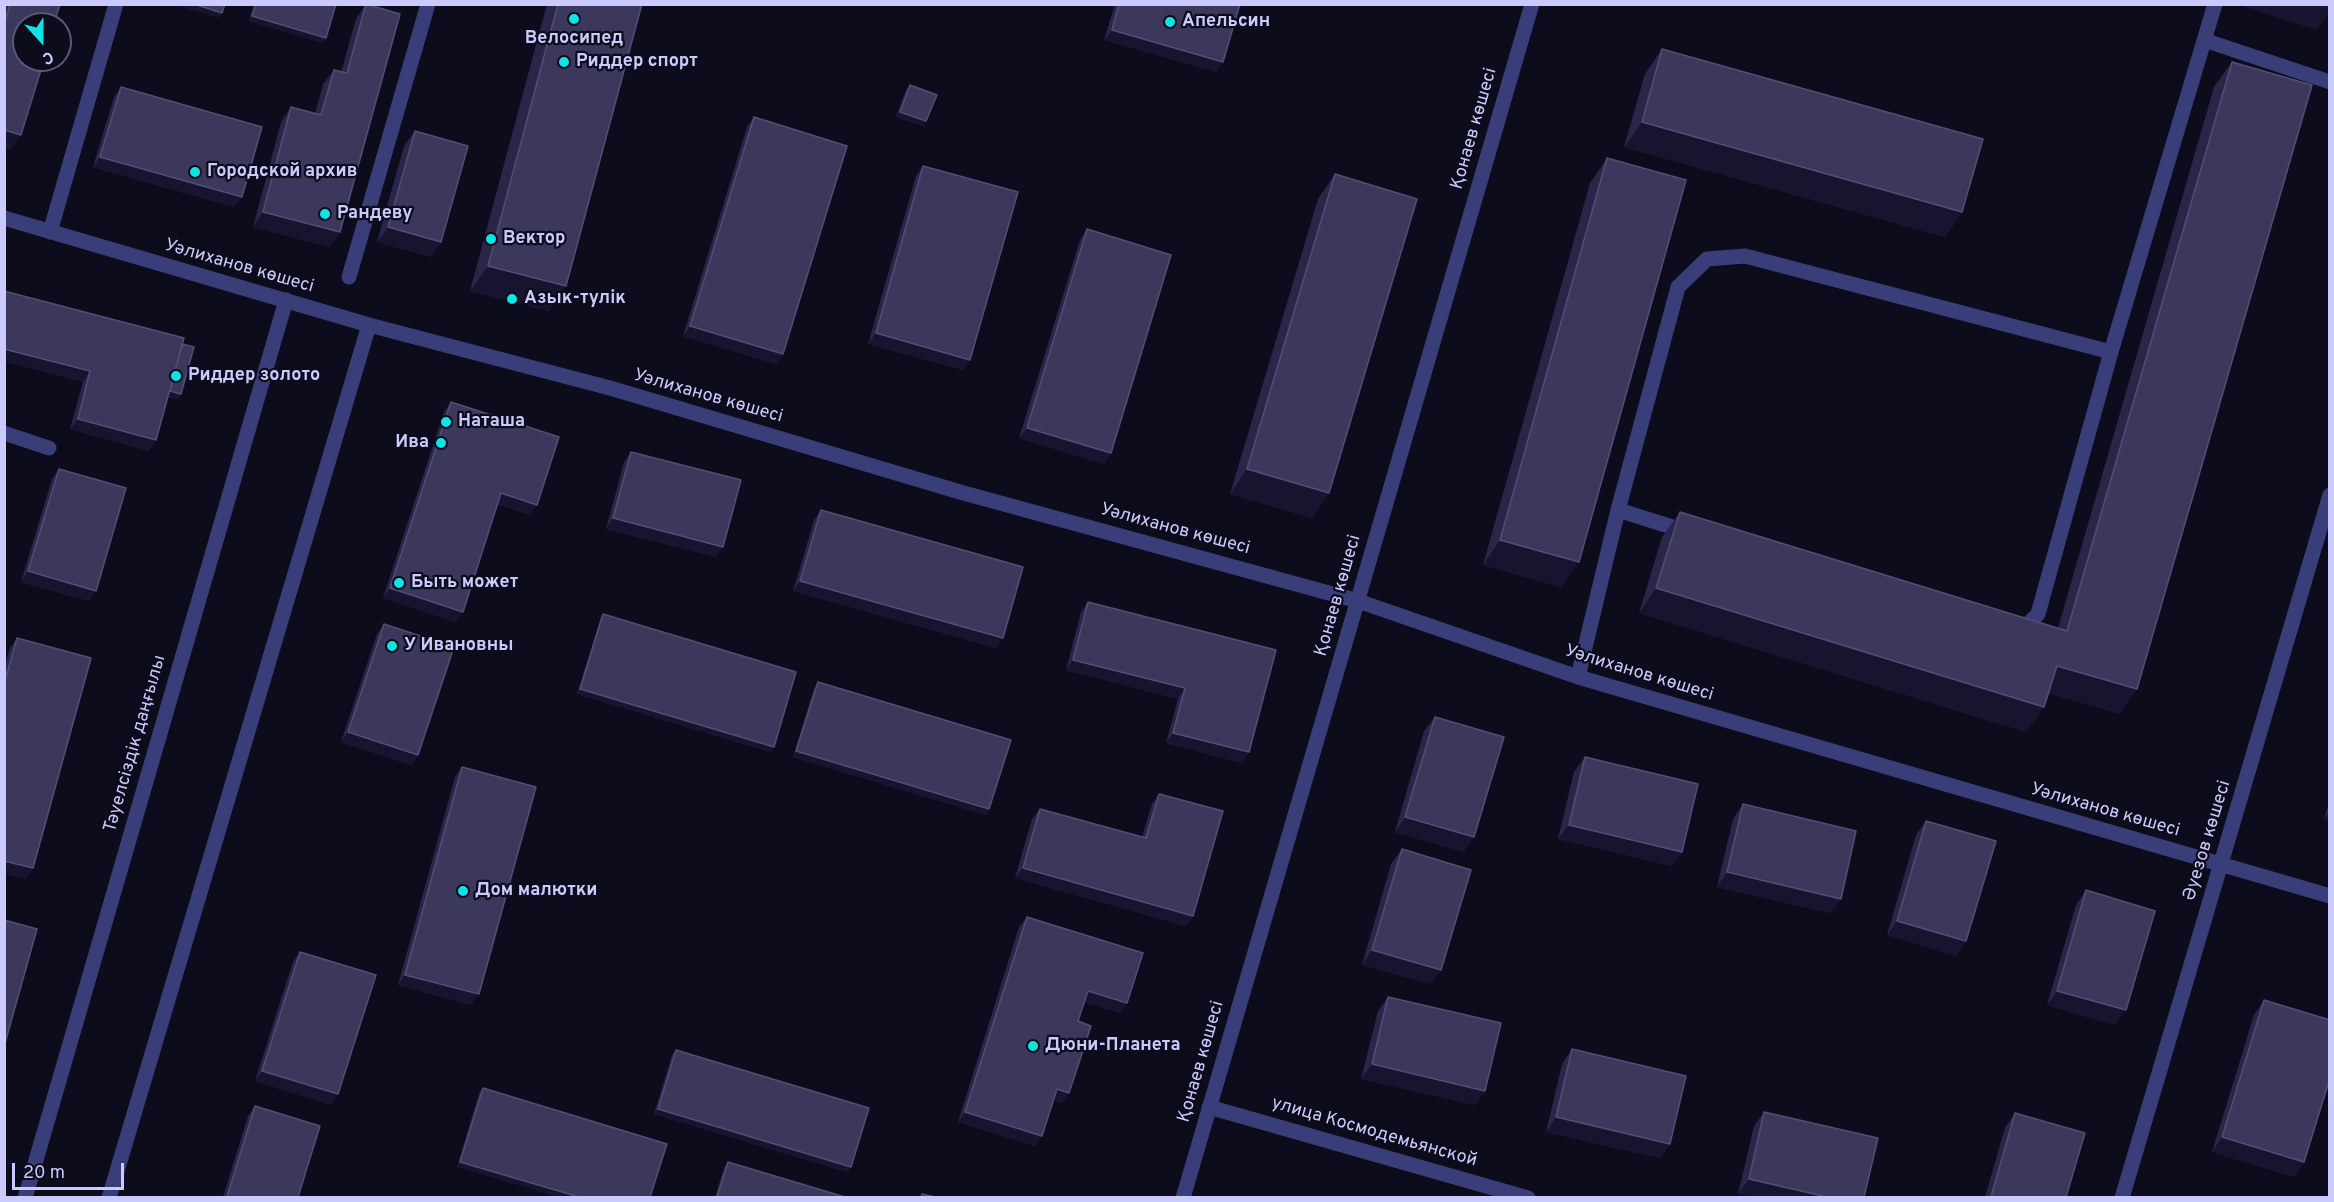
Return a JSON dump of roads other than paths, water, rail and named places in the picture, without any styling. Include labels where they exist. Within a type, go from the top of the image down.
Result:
[{"type":"street","points":[[50,232],[116,4]]},
{"type":"street","points":[[349,277],[428,4]]},
{"type":"street","name":"Қонаев көшесі","points":[[1183,1197],[1532,4]]},
{"type":"street","points":[[2004,627],[2015,630],[2026,626],[2038,614],[2111,352],[2215,4]]},
{"type":"street","points":[[2204,40],[2330,82]]},
{"type":"street","name":"Уәлиханов көшесі","points":[[4,218],[369,326],[610,388],[960,492],[1358,601],[1578,677],[2330,896]]},
{"type":"street","points":[[1578,677],[1618,510],[1678,287],[1707,259],[1745,256],[2111,352]]},
{"type":"street","name":"Тәуелсіздік даңғылы","points":[[24,1197],[286,300]]},
{"type":"street","points":[[109,1197],[369,326]]},
{"type":"street","points":[[4,433],[49,448]]},
{"type":"street","name":"Әуезов көшесі","points":[[2122,1197],[2330,495]]},
{"type":"street","points":[[1618,510],[1708,538]]},
{"type":"street","name":"улица Космодемьянской","points":[[1209,1107],[1528,1197]]},
{"type":"place","name":"Велосипед","points":[[574,19]]},
{"type":"place","name":"Апельсин","points":[[1170,22]]},
{"type":"place","name":"Риддер спорт","points":[[564,62]]},
{"type":"place","name":"Городской архив","points":[[195,172]]},
{"type":"place","name":"Рандеву","points":[[325,214]]},
{"type":"place","name":"Вектор","points":[[491,239]]},
{"type":"place","name":"Азык-тулiк","points":[[512,299]]},
{"type":"place","name":"Риддер золото","points":[[176,376]]},
{"type":"place","name":"Наташа","points":[[446,422]]},
{"type":"place","name":"Ива","points":[[441,443]]},
{"type":"place","name":"Быть может","points":[[399,583]]},
{"type":"place","name":"У Ивановны","points":[[392,646]]},
{"type":"place","name":"Дом малютки","points":[[463,891]]},
{"type":"place","name":"Дюни-Планета","points":[[1033,1046]]}]
